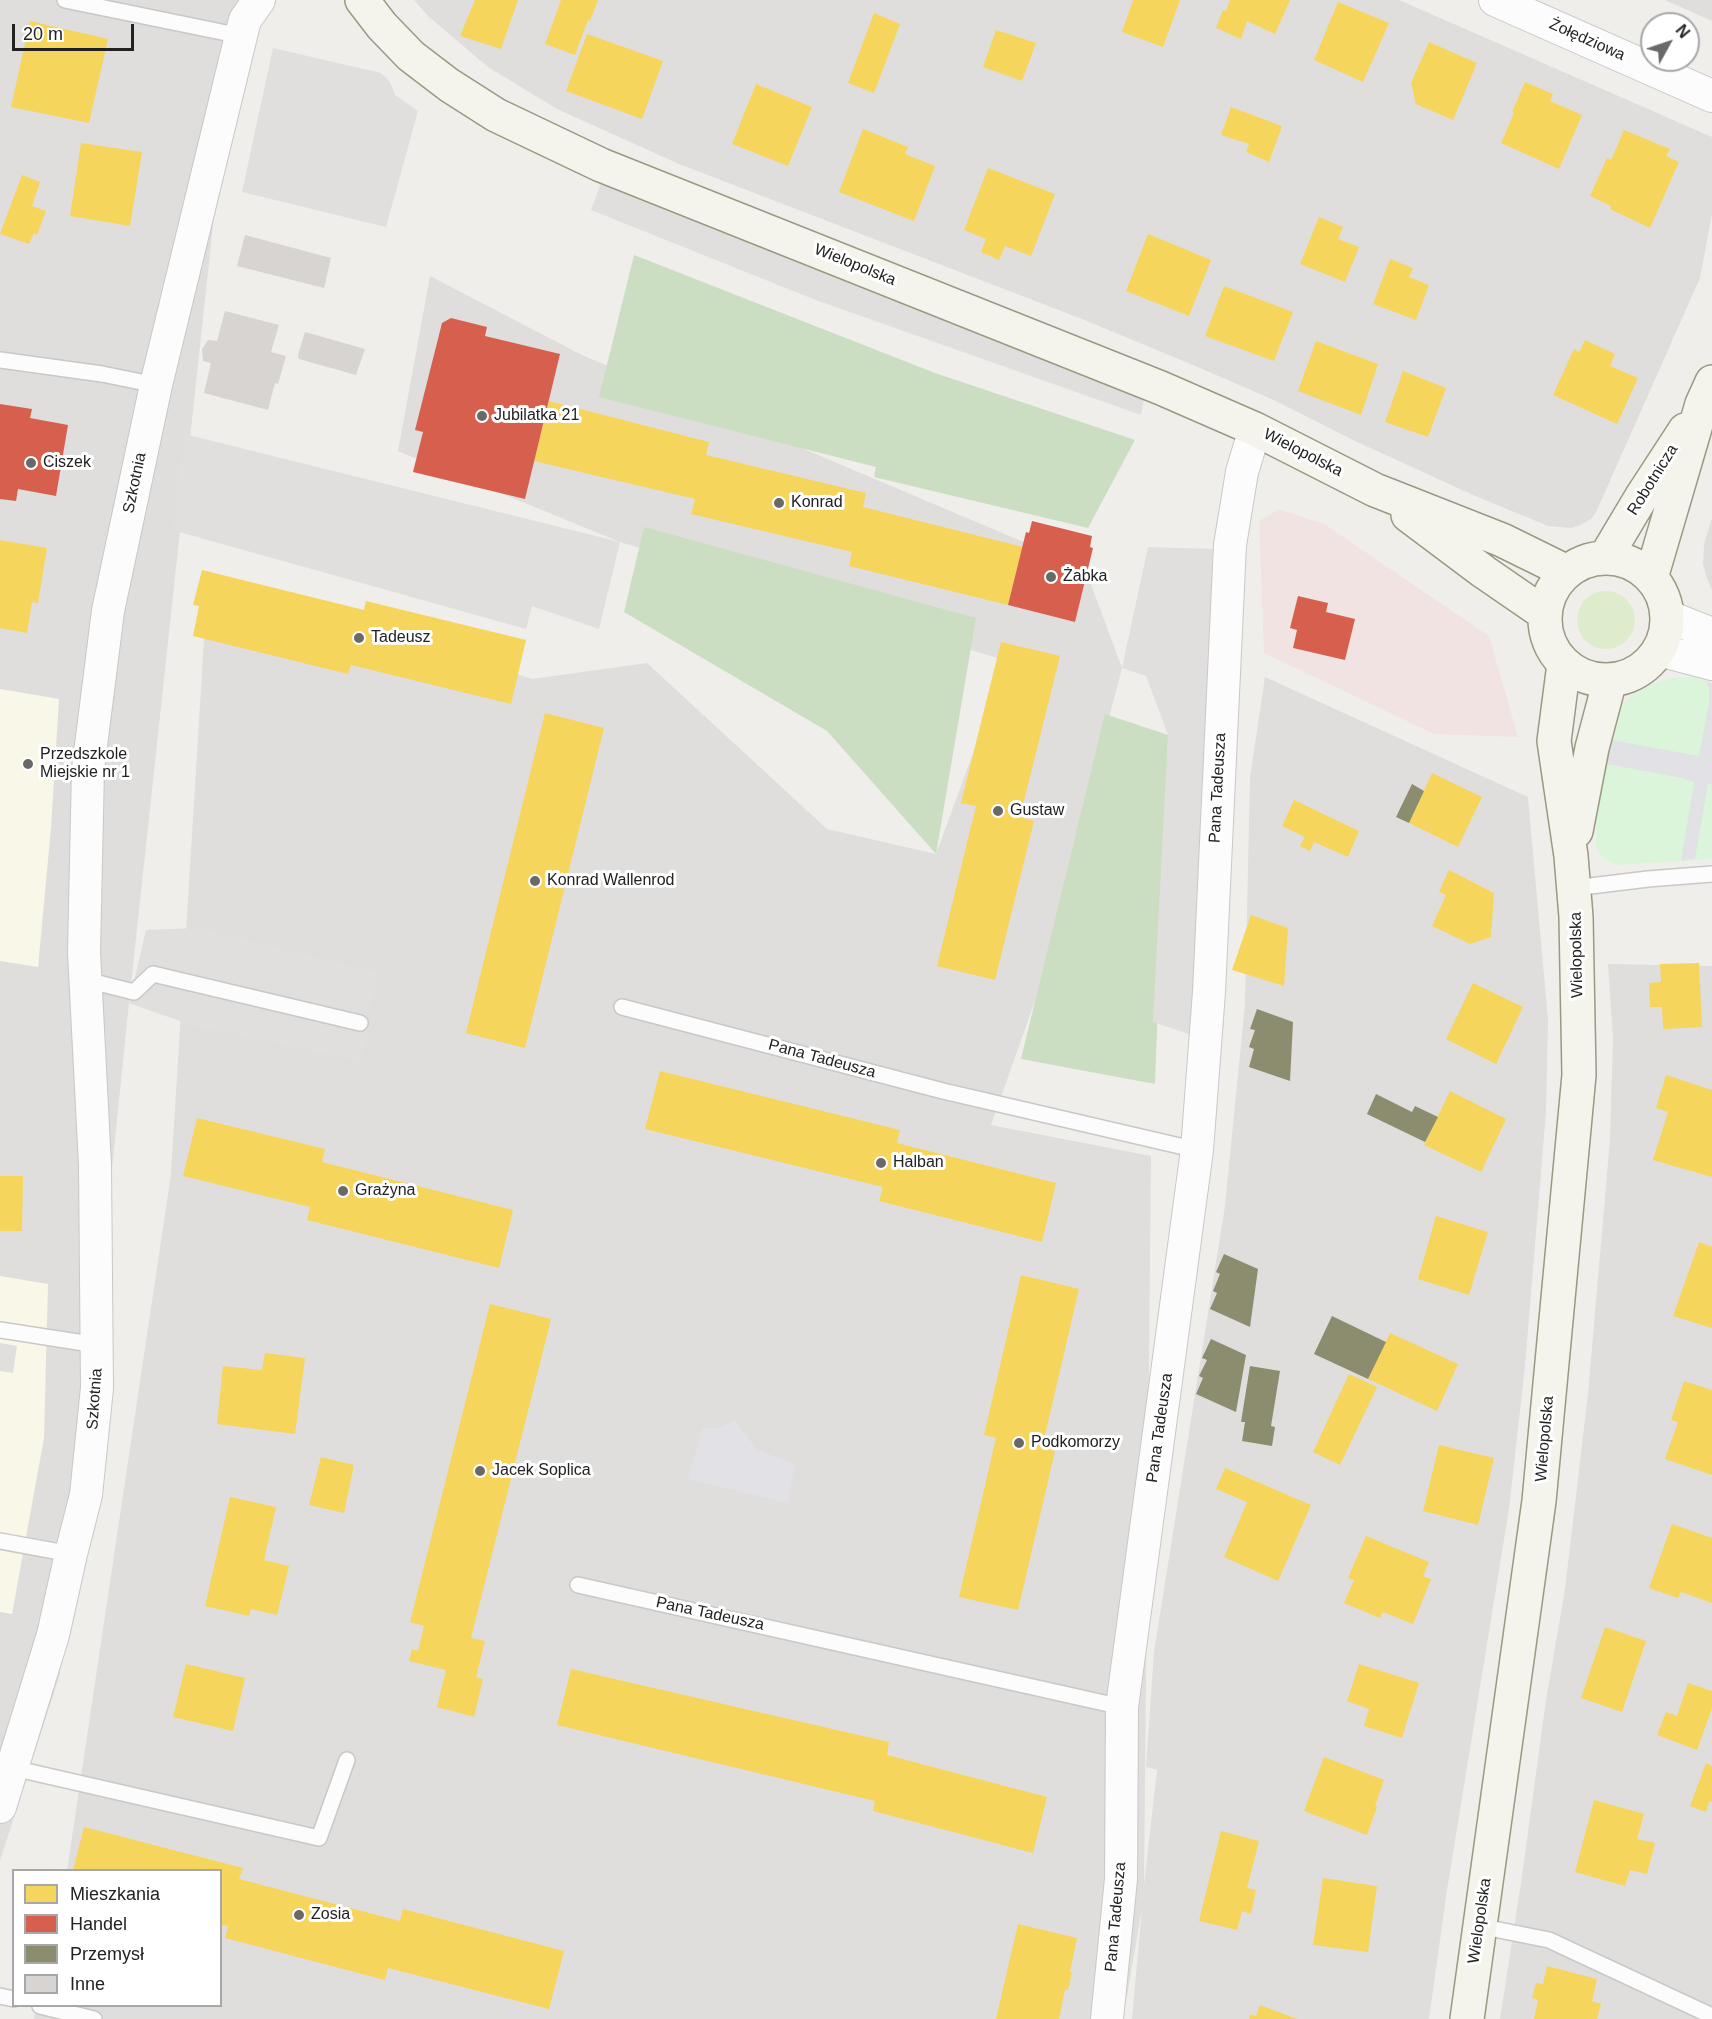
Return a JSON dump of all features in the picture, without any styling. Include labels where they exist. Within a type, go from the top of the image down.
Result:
[{"type":"street","name":"Szkotnia","points":[[0,1807],[53,1635],[70,1554],[86,1496],[98,1388],[94,1153],[84,952],[88,769],[108,611],[156,385],[241,36],[245,20],[259,0]]},
{"type":"street","name":"Wielopolska","points":[[362,0],[382,26],[411,56],[449,85],[507,120],[602,165],[1062,347],[1255,429],[1376,490],[1502,540],[1567,572]]},
{"type":"street","name":"Żołędziowa","points":[[1495,0],[1712,96]]},
{"type":"street","name":"Robotnicza","points":[[1605,558],[1707,393]]},
{"type":"street","name":"Robotnicza","points":[[1651,578],[1707,393]]},
{"type":"street","name":"Pana Tadeusza","points":[[1107,2019],[1121,1879],[1122,1707],[1197,1150],[1209,992],[1230,545],[1242,472],[1255,429]]},
{"type":"street","name":"Wielopolska","points":[[1376,490],[1484,572],[1545,614]]},
{"type":"street","points":[[1605,558],[1629,563],[1651,578],[1662,594],[1667,616],[1666,633],[1659,650],[1651,661],[1640,670],[1625,677],[1610,680],[1590,678],[1564,664],[1550,644],[1545,627],[1545,614],[1551,592],[1567,572],[1584,562],[1605,558]]},
{"type":"street","points":[[1667,616],[1712,634]]},
{"type":"street","points":[[1659,650],[1712,664]]},
{"type":"street","name":"Wielopolska","points":[[1467,2019],[1539,1501],[1577,1099],[1579,1053],[1576,917],[1573,872],[1554,741],[1564,664]]},
{"type":"street","name":"Wielopolska","points":[[1573,872],[1592,748],[1610,680]]},
{"type":"lane","points":[[65,0],[241,36]]},
{"type":"lane","points":[[0,360],[102,374],[156,385]]},
{"type":"lane","points":[[1573,872],[1648,879],[1712,874]]},
{"type":"lane","points":[[86,980],[134,992],[153,974],[360,1023]]},
{"type":"lane","name":"Pana Tadeusza","points":[[622,1007],[943,1091],[1197,1150]]},
{"type":"lane","points":[[0,1330],[97,1345]]},
{"type":"lane","points":[[0,1541],[70,1554]]},
{"type":"lane","name":"Pana Tadeusza","points":[[578,1586],[1122,1707]]},
{"type":"lane","points":[[13,1768],[319,1838],[347,1760]]},
{"type":"lane","points":[[1479,1926],[1549,1940],[1712,2016]]},
{"type":"lane","points":[[44,2007],[94,2019]]},
{"type":"shaded area","points":[[0,0],[270,0],[228,87],[129,1003],[60,1674],[0,1861]]},
{"type":"shaded area","points":[[414,0],[1399,0],[1712,137],[1712,214],[1700,278],[1597,510],[1591,519],[1571,528],[1548,526],[1473,495],[1353,440],[1276,401],[1193,365],[1082,319],[679,164],[557,109],[488,67],[428,16]]},
{"type":"shaded area","points":[[1665,0],[1712,0],[1712,21],[1700,16],[1700,12],[1692,12]]},
{"type":"shaded area","points":[[273,48],[381,73],[390,82],[395,95],[418,111],[386,227],[242,192]]},
{"type":"shaded area","points":[[601,183],[1146,388],[1141,415],[813,299],[591,210]]},
{"type":"shaded area","points":[[430,276],[582,355],[1085,568],[1122,668],[1035,1001],[991,1125],[1151,1156],[1144,1885],[1157,1770],[1146,1767],[1154,1652],[1225,1206],[1245,1004],[1250,777],[1265,677],[1528,797],[1548,1020],[1546,1112],[1525,1366],[1509,1509],[1447,1890],[1429,2019],[1132,2019],[1142,1908],[1123,2019],[34,2019],[37,2007],[222,2007],[222,1869],[67,1869],[171,1174],[208,575],[532,679],[647,663],[827,829],[936,854],[1007,661],[620,542],[398,451]]},
{"type":"shaded area","points":[[184,434],[620,542],[599,629],[532,606],[526,629],[172,530]]},
{"type":"shaded area","points":[[1279,509],[1324,524],[1489,636],[1518,737],[1434,734],[1264,653],[1259,521]]},
{"type":"shaded area","points":[[1712,518],[1712,590],[1703,564],[1704,544]]},
{"type":"shaded area","points":[[1148,547],[1213,549],[1204,855],[1195,1036],[1153,1022],[1168,735],[1146,676],[1122,668]]},
{"type":"shaded area","points":[[1706,681],[1712,683],[1712,785],[1708,784],[1695,859],[1681,861],[1694,782],[1601,763],[1606,739],[1699,756],[1709,702],[1709,688]]},
{"type":"shaded area","name":"Przedszkole Miejskie nr 1","points":[[0,689],[59,699],[51,828],[38,967],[0,961]]},
{"type":"shaded area","points":[[196,928],[377,972],[362,1062],[212,1029],[205,1030],[129,1003],[146,930]]},
{"type":"shaded area","points":[[1608,964],[1712,966],[1712,2019],[1500,2019],[1546,1700],[1565,1589],[1588,1394],[1610,1139],[1613,1038]]},
{"type":"shaded area","points":[[0,1276],[48,1284],[44,1438],[12,1614],[0,1612]]},
{"type":"shaded area","points":[[0,1343],[17,1346],[13,1373],[0,1371]]},
{"type":"shaded area","points":[[735,1420],[757,1450],[795,1464],[788,1503],[688,1479],[702,1429],[721,1427]]},
{"type":"green space","points":[[634,255],[935,373],[1135,440],[1088,528],[874,477],[876,467],[599,397]]},
{"type":"green space","points":[[644,527],[976,618],[936,854],[827,731],[624,612]]},
{"type":"green space","points":[[1606,591],[1617,593],[1630,604],[1635,620],[1633,631],[1622,644],[1606,649],[1595,647],[1582,636],[1577,620],[1579,609],[1590,596]]},
{"type":"green space","points":[[1692,677],[1712,683],[1712,859],[1617,865],[1604,858],[1596,846],[1597,796],[1616,713],[1631,696],[1654,683],[1670,678]]},
{"type":"green space","points":[[1105,714],[1168,735],[1155,1084],[1021,1059]]},
{"type":"building: Mieszkania","points":[[475,0],[518,0],[501,49],[460,36]]},
{"type":"building: Mieszkania","points":[[561,0],[598,0],[575,55],[545,44]]},
{"type":"building: Mieszkania","points":[[1133,0],[1180,0],[1163,47],[1122,32]]},
{"type":"building: Mieszkania","points":[[1230,0],[1290,0],[1275,34],[1247,21],[1241,39],[1216,28]]},
{"type":"building: Mieszkania","points":[[1338,2],[1389,23],[1363,82],[1314,60]]},
{"type":"building: Mieszkania","points":[[874,13],[900,24],[874,93],[848,83]]},
{"type":"building: Mieszkania","points":[[30,21],[108,39],[89,123],[11,107]]},
{"type":"building: Mieszkania","points":[[996,30],[1036,43],[1022,81],[983,67]]},
{"type":"building: Mieszkania","points":[[587,34],[663,61],[642,119],[566,91]]},
{"type":"building: Mieszkania","points":[[1429,42],[1477,63],[1453,120],[1416,104],[1411,83]]},
{"type":"building: Mieszkania","points":[[1525,82],[1553,94],[1550,101],[1582,115],[1559,169],[1501,143]]},
{"type":"building: Mieszkania","points":[[756,84],[812,107],[788,166],[732,144]]},
{"type":"building: Mieszkania","points":[[1231,107],[1282,126],[1269,162],[1246,152],[1249,144],[1221,135]]},
{"type":"building: Mieszkania","points":[[863,129],[908,147],[905,154],[935,166],[914,221],[839,192]]},
{"type":"building: Mieszkania","points":[[1624,130],[1670,149],[1666,156],[1679,162],[1650,228],[1610,209],[1611,206],[1590,196],[1607,158],[1611,160]]},
{"type":"building: Mieszkania","points":[[81,143],[142,152],[130,226],[70,216]]},
{"type":"building: Mieszkania","points":[[988,168],[1055,194],[1031,256],[1005,246],[999,260],[981,252],[986,239],[964,230]]},
{"type":"building: Mieszkania","points":[[22,175],[40,182],[32,206],[46,211],[37,235],[34,233],[29,244],[0,234]]},
{"type":"building: Mieszkania","points":[[1319,217],[1343,227],[1338,239],[1359,247],[1345,282],[1300,264]]},
{"type":"building: Mieszkania","points":[[1148,234],[1211,260],[1189,316],[1126,291]]},
{"type":"building: Mieszkania","points":[[1390,259],[1413,268],[1409,277],[1429,285],[1416,320],[1373,304]]},
{"type":"building: Mieszkania","points":[[1224,286],[1293,312],[1274,361],[1205,336]]},
{"type":"building: Mieszkania","points":[[1585,340],[1615,354],[1610,366],[1638,378],[1617,424],[1553,395],[1574,349],[1579,352]]},
{"type":"building: Mieszkania","points":[[1316,341],[1378,364],[1361,415],[1298,391]]},
{"type":"building: Mieszkania","points":[[1403,371],[1446,388],[1428,437],[1385,422]]},
{"type":"building: Mieszkania","name":"Konrad","points":[[549,401],[709,442],[706,455],[866,493],[863,507],[1023,547],[1008,605],[849,566],[852,552],[691,514],[695,499],[534,461]]},
{"type":"building: Mieszkania","points":[[0,540],[47,548],[38,603],[32,602],[27,633],[0,628]]},
{"type":"building: Mieszkania","name":"Tadeusz","points":[[202,570],[364,610],[366,601],[526,640],[511,704],[351,665],[348,674],[193,636],[199,606],[193,605]]},
{"type":"building: Mieszkania","name":"Gustaw","points":[[1001,642],[1060,656],[1020,817],[1034,821],[995,980],[937,966],[976,806],[961,803]]},
{"type":"building: Mieszkania","name":"Konrad Wallenrod","points":[[545,713],[604,728],[525,1048],[466,1033]]},
{"type":"building: Mieszkania","points":[[1432,773],[1482,797],[1458,847],[1409,823]]},
{"type":"building: Mieszkania","points":[[1294,800],[1359,831],[1348,857],[1314,842],[1310,851],[1300,846],[1305,837],[1282,826]]},
{"type":"building: Mieszkania","points":[[1449,870],[1494,893],[1491,937],[1470,944],[1432,926],[1446,895],[1439,892]]},
{"type":"building: Mieszkania","points":[[1251,915],[1288,928],[1284,986],[1232,970]]},
{"type":"building: Mieszkania","points":[[1699,963],[1702,1027],[1663,1029],[1662,1007],[1650,1007],[1649,983],[1661,982],[1660,964]]},
{"type":"building: Mieszkania","points":[[1473,983],[1523,1007],[1496,1064],[1446,1039]]},
{"type":"building: Mieszkania","name":"Halban","points":[[660,1071],[900,1130],[897,1143],[1056,1183],[1042,1242],[879,1201],[883,1187],[645,1129]]},
{"type":"building: Mieszkania","points":[[1666,1075],[1712,1090],[1712,1177],[1653,1160],[1668,1112],[1656,1108]]},
{"type":"building: Mieszkania","points":[[1450,1091],[1506,1119],[1481,1172],[1424,1145]]},
{"type":"building: Mieszkania","name":"Grażyna","points":[[197,1118],[325,1149],[322,1162],[513,1210],[499,1268],[307,1220],[310,1207],[183,1176]]},
{"type":"building: Mieszkania","points":[[0,1176],[23,1176],[22,1231],[0,1231]]},
{"type":"building: Mieszkania","points":[[1436,1216],[1488,1232],[1469,1295],[1418,1279]]},
{"type":"building: Mieszkania","points":[[1699,1242],[1712,1247],[1712,1328],[1673,1316]]},
{"type":"building: Mieszkania","name":"Podkomorzy","points":[[1021,1275],[1079,1289],[1042,1448],[1055,1451],[1018,1610],[959,1597],[996,1438],[984,1435]]},
{"type":"building: Mieszkania","name":"Jacek Soplica","points":[[490,1304],[551,1319],[471,1638],[485,1641],[476,1677],[483,1679],[474,1717],[437,1707],[446,1670],[409,1661],[412,1649],[418,1651],[424,1626],[410,1622]]},
{"type":"building: Mieszkania","points":[[1390,1333],[1458,1364],[1437,1411],[1368,1379]]},
{"type":"building: Mieszkania","points":[[265,1353],[305,1358],[295,1434],[217,1424],[223,1366],[262,1370]]},
{"type":"building: Mieszkania","points":[[1349,1374],[1377,1387],[1340,1465],[1313,1452]]},
{"type":"building: Mieszkania","points":[[1684,1381],[1712,1390],[1712,1475],[1665,1459],[1678,1422],[1671,1420]]},
{"type":"building: Mieszkania","points":[[1439,1445],[1494,1458],[1478,1525],[1423,1511]]},
{"type":"building: Mieszkania","points":[[321,1457],[354,1465],[344,1513],[309,1505]]},
{"type":"building: Mieszkania","points":[[1225,1468],[1311,1505],[1278,1581],[1224,1557],[1247,1502],[1216,1489]]},
{"type":"building: Mieszkania","points":[[230,1497],[276,1507],[264,1560],[289,1566],[277,1615],[251,1609],[249,1616],[205,1606]]},
{"type":"building: Mieszkania","points":[[1672,1524],[1712,1538],[1712,1603],[1681,1592],[1678,1598],[1649,1588]]},
{"type":"building: Mieszkania","points":[[1366,1536],[1429,1562],[1423,1576],[1431,1579],[1413,1624],[1383,1612],[1380,1618],[1344,1603],[1354,1580],[1348,1578]]},
{"type":"building: Mieszkania","points":[[1605,1627],[1646,1641],[1622,1712],[1581,1698]]},
{"type":"building: Mieszkania","points":[[186,1664],[245,1678],[233,1731],[173,1717]]},
{"type":"building: Mieszkania","points":[[1359,1664],[1419,1683],[1402,1738],[1364,1726],[1369,1709],[1347,1701]]},
{"type":"building: Mieszkania","points":[[571,1669],[889,1742],[887,1755],[1047,1797],[1033,1853],[873,1811],[875,1801],[557,1725]]},
{"type":"building: Mieszkania","points":[[1688,1683],[1712,1691],[1712,1708],[1697,1750],[1657,1735],[1666,1712],[1677,1716]]},
{"type":"building: Mieszkania","points":[[1324,1757],[1384,1780],[1367,1835],[1304,1811]]},
{"type":"building: Mieszkania","points":[[1706,1763],[1712,1766],[1712,1802],[1709,1801],[1706,1812],[1690,1806]]},
{"type":"building: Mieszkania","points":[[1594,1800],[1644,1814],[1637,1839],[1655,1843],[1647,1874],[1630,1870],[1625,1886],[1575,1872]]},
{"type":"building: Mieszkania","name":"Zosia","points":[[84,1827],[243,1868],[239,1879],[400,1921],[403,1909],[564,1951],[549,2009],[388,1968],[385,1980],[225,1938],[228,1926],[222,1925],[222,1869],[73,1869]]},
{"type":"building: Mieszkania","points":[[1221,1831],[1259,1841],[1247,1888],[1256,1890],[1251,1914],[1242,1911],[1237,1930],[1199,1921]]},
{"type":"building: Mieszkania","points":[[1323,1878],[1377,1886],[1368,1952],[1313,1945]]},
{"type":"building: Mieszkania","points":[[1018,1924],[1077,1938],[1068,1990],[1065,1990],[1059,2019],[996,2019]]},
{"type":"building: Mieszkania","points":[[1547,1966],[1597,1979],[1592,2001],[1601,2004],[1597,2019],[1534,2019],[1538,2000],[1532,1998],[1536,1983],[1543,1984]]},
{"type":"building: Mieszkania","points":[[1260,2005],[1297,2019],[1249,2019],[1251,2014],[1256,2016]]},
{"type":"building: Handel","name":"Jubilatka 21","points":[[451,318],[487,327],[485,336],[560,354],[525,499],[413,472],[423,432],[415,430],[442,323]]},
{"type":"building: Handel","name":"Ciszek","points":[[0,404],[32,409],[30,418],[68,425],[56,496],[18,489],[16,501],[0,499]]},
{"type":"building: Handel","name":"Żabka","points":[[1032,521],[1092,536],[1090,547],[1093,548],[1075,622],[1008,605],[1026,532],[1029,533]]},
{"type":"building: Handel","points":[[1298,596],[1328,603],[1326,612],[1355,619],[1345,660],[1293,648],[1297,630],[1290,628]]},
{"type":"building: Przemysł","points":[[1412,784],[1424,791],[1409,823],[1396,817]]},
{"type":"building: Przemysł","points":[[1257,1009],[1293,1022],[1290,1081],[1249,1067],[1254,1049],[1249,1047],[1255,1030],[1250,1029]]},
{"type":"building: Przemysł","points":[[1376,1094],[1412,1112],[1415,1106],[1438,1117],[1425,1142],[1367,1114]]},
{"type":"building: Przemysł","points":[[1224,1254],[1258,1269],[1250,1327],[1210,1309],[1217,1293],[1213,1291],[1220,1274],[1216,1272]]},
{"type":"building: Przemysł","points":[[1332,1316],[1386,1342],[1368,1379],[1314,1354]]},
{"type":"building: Przemysł","points":[[1211,1339],[1246,1355],[1236,1412],[1196,1394],[1203,1378],[1199,1376],[1207,1360],[1202,1358]]},
{"type":"building: Przemysł","points":[[1250,1366],[1280,1371],[1271,1426],[1275,1427],[1272,1446],[1242,1441],[1245,1422],[1241,1422]]},
{"type":"building: Inne","points":[[245,235],[331,258],[324,288],[237,266]]},
{"type":"building: Inne","points":[[225,311],[279,325],[271,352],[286,356],[278,384],[275,383],[268,410],[204,393],[211,363],[203,361],[202,349],[208,340],[217,341]]},
{"type":"building: Inne","points":[[305,332],[365,349],[356,375],[299,359],[298,355]]},
{"type":"place","name":"Jubilatka 21","points":[[482,416]]},
{"type":"place","name":"Ciszek","points":[[31,463]]},
{"type":"place","name":"Konrad","points":[[779,503]]},
{"type":"place","name":"Żabka","points":[[1051,577]]},
{"type":"place","name":"Tadeusz","points":[[359,638]]},
{"type":"place","name":"Przedszkole Miejskie nr 1","points":[[28,764]]},
{"type":"place","name":"Gustaw","points":[[998,811]]},
{"type":"place","name":"Konrad Wallenrod","points":[[535,881]]},
{"type":"place","name":"Halban","points":[[881,1163]]},
{"type":"place","name":"Grażyna","points":[[343,1191]]},
{"type":"place","name":"Podkomorzy","points":[[1019,1443]]},
{"type":"place","name":"Jacek Soplica","points":[[480,1471]]},
{"type":"place","name":"Zosia","points":[[299,1915]]}]
